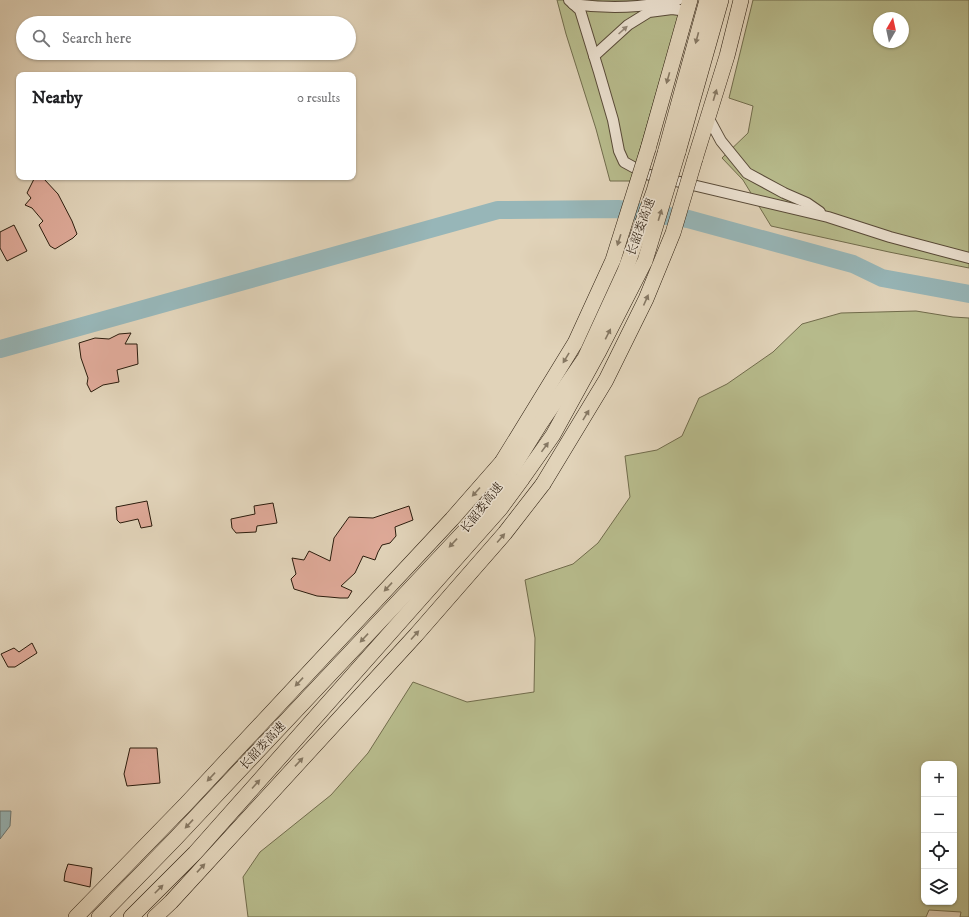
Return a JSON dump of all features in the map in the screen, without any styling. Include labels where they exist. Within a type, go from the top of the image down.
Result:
[{"type":"highway","name":"长韶娄高速","points":[[99,917],[175,839],[476,519],[512,470],[553,435],[598,353],[645,261],[707,0]]},
{"type":"highway","name":"长韶娄高速","points":[[672,152],[721,0]]},
{"type":"highway","points":[[155,917],[171,902],[416,635],[505,533],[543,484],[606,380],[646,299],[673,233],[727,56],[741,0]]},
{"type":"highway","points":[[76,917],[186,804],[446,524],[512,470],[575,343],[613,260],[648,149],[685,4]]},
{"type":"highway","name":"长韶娄高速","points":[[131,917],[206,841],[500,509],[512,470]]},
{"type":"street","points":[[571,2],[586,6],[616,7],[685,4]]},
{"type":"street","points":[[571,2],[580,10],[613,120],[619,151],[624,162],[646,174],[828,216],[890,237],[969,258]]},
{"type":"street","points":[[594,56],[628,25],[649,12],[672,9],[685,4]]},
{"type":"street","points":[[708,116],[721,141],[747,173],[828,216]]},
{"type":"green space","points":[[557,0],[683,0],[631,181],[610,181]]},
{"type":"green space","points":[[753,0],[969,0],[969,268],[771,226],[743,180],[722,158],[748,133],[753,106],[729,98]]},
{"type":"green space","points":[[916,311],[969,318],[969,917],[960,917],[961,912],[929,910],[926,917],[248,917],[243,877],[260,852],[331,795],[368,753],[413,682],[467,702],[534,692],[535,638],[525,580],[573,564],[598,543],[630,497],[625,456],[657,450],[682,436],[699,398],[727,384],[773,352],[802,324],[841,313]]},
{"type":"water","points":[[0,811],[11,811],[10,826],[0,839]]},
{"type":"building","points":[[34,180],[45,180],[58,194],[77,234],[55,249],[50,246],[39,225],[43,221],[32,208],[25,205],[31,198],[27,193]]},
{"type":"building","points":[[14,225],[27,251],[7,261],[0,248],[0,232]]},
{"type":"building","points":[[131,333],[125,344],[137,344],[138,364],[117,370],[119,382],[103,385],[91,392],[87,384],[88,378],[81,358],[79,343],[95,338],[109,339],[119,334]]},
{"type":"building","points":[[147,501],[152,526],[141,528],[138,519],[120,523],[117,520],[116,507]]},
{"type":"building","points":[[273,503],[277,523],[257,526],[256,532],[236,533],[232,528],[231,519],[255,514],[254,506]]},
{"type":"building","points":[[409,506],[413,520],[395,527],[396,536],[390,543],[382,545],[375,560],[363,556],[355,573],[341,586],[352,591],[348,598],[317,596],[294,589],[291,579],[296,574],[292,558],[304,560],[309,551],[330,561],[334,538],[349,517],[373,518]]},
{"type":"building","points":[[32,643],[37,653],[15,667],[8,667],[1,654],[14,648],[19,652]]},
{"type":"building","points":[[130,748],[157,748],[160,783],[127,786],[124,774]]},
{"type":"building","points":[[68,864],[92,868],[90,887],[64,881]]},
{"type":"waterway","points":[[0,349],[498,210],[618,209],[688,219],[853,264],[882,278],[969,294]]}]
